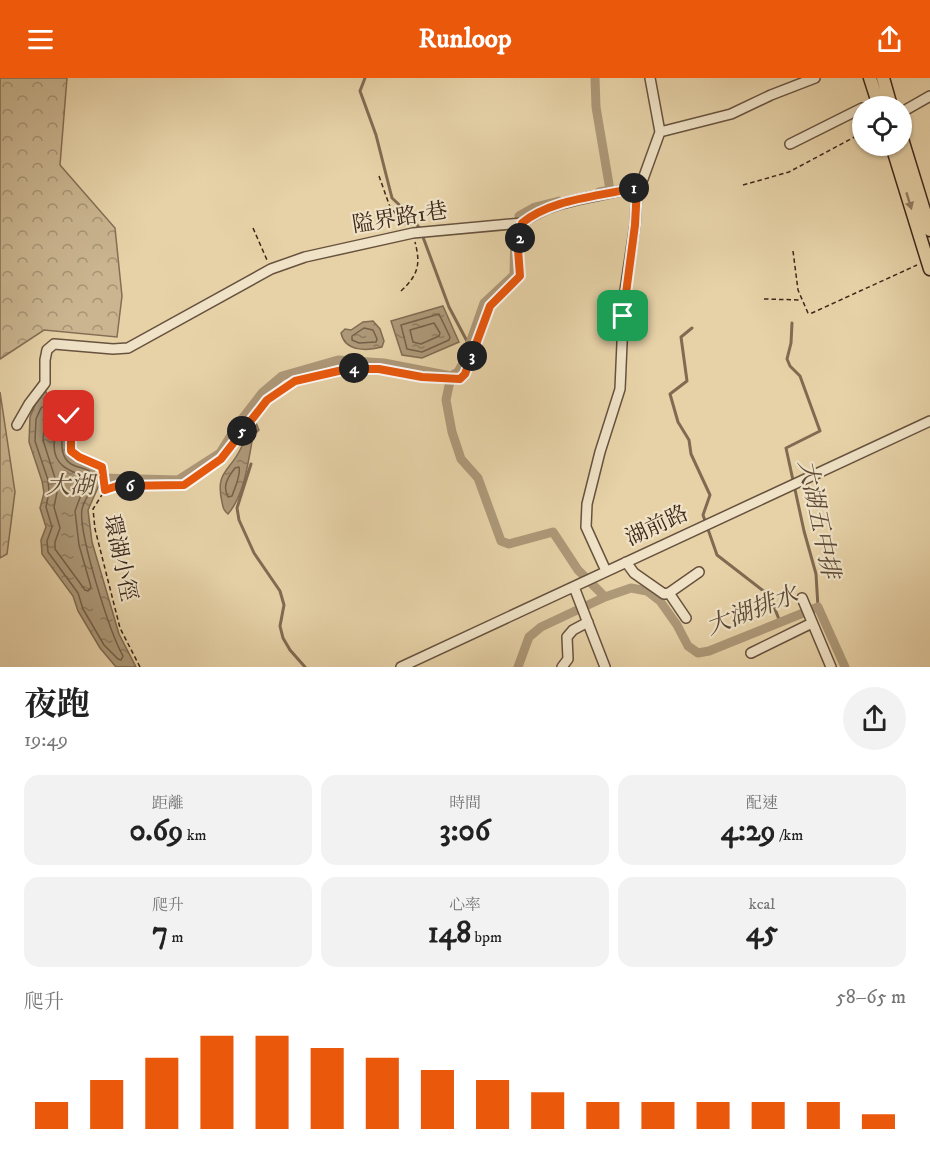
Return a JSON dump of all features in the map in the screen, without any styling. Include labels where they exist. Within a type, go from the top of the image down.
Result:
[{"type":"main road","points":[[870,78],[871,96]]},
{"type":"main road","points":[[882,78],[888,96]]},
{"type":"main road","points":[[895,156],[929,263]]},
{"type":"main road","points":[[907,156],[930,230]]},
{"type":"street","points":[[606,571],[586,527],[587,504],[600,452],[620,389],[624,297],[635,225],[637,187],[643,179],[660,132],[650,78]]},
{"type":"street","points":[[660,132],[731,114],[799,82],[815,78]]},
{"type":"street","points":[[912,106],[930,96]]},
{"type":"street","points":[[790,144],[852,115]]},
{"type":"street","name":"隘界路1巷","points":[[45,383],[45,360],[48,350],[54,344],[113,349],[128,348],[271,269],[306,257],[389,237],[434,230],[522,223],[533,214],[569,202],[637,187]]},
{"type":"street","points":[[17,425],[45,383]]},
{"type":"street","name":"湖前路","points":[[401,667],[930,421]]},
{"type":"street","points":[[626,562],[634,573],[664,594],[669,593],[699,572]]},
{"type":"street","points":[[574,587],[605,667]]},
{"type":"street","points":[[669,593],[686,618]]},
{"type":"street","points":[[802,598],[831,667]]},
{"type":"street","points":[[562,667],[568,659],[567,637],[573,630],[588,622]]},
{"type":"street","points":[[751,653],[812,623]]},
{"type":"path","points":[[743,185],[789,172],[852,138]]},
{"type":"path","name":"環湖小徑","points":[[140,667],[120,628],[94,528],[93,509],[105,490],[117,486],[184,485],[221,459],[267,400],[295,381],[347,369],[379,369],[422,377],[460,379],[465,374],[490,306],[520,276],[518,249],[522,223]]},
{"type":"path","points":[[254,228],[271,269]]},
{"type":"path","points":[[793,251],[798,290],[808,313],[929,263]]},
{"type":"path","points":[[764,299],[802,300]]},
{"type":"path","points":[[45,383],[53,402],[69,416],[71,451],[102,467],[105,490]]},
{"type":"green space","points":[[0,78],[67,78],[60,165],[115,228],[122,296],[117,337],[44,330],[0,359]]},
{"type":"green space","points":[[0,392],[15,492],[7,554],[0,558]]},
{"type":"water","points":[[443,306],[459,342],[422,358],[402,355],[391,321]]},
{"type":"water","points":[[373,321],[380,329],[384,341],[382,347],[357,349],[343,339],[341,333],[345,329],[351,330],[363,322]]},
{"type":"water","name":"大湖","points":[[41,391],[46,392],[68,423],[68,452],[98,470],[100,483],[88,510],[92,542],[119,634],[136,667],[116,667],[100,648],[78,611],[73,596],[42,554],[41,540],[46,527],[40,508],[44,493],[29,442],[30,417]]},
{"type":"water","points":[[252,423],[256,423],[259,430],[253,436],[242,487],[228,514],[224,510],[220,484],[224,473],[240,450]]},
{"type":"waterway","points":[[365,78],[360,91],[376,135],[392,198],[409,214],[420,229],[449,307],[469,345]]},
{"type":"waterway","points":[[595,78],[596,107],[610,190],[599,192]]},
{"type":"waterway","points":[[519,216],[535,207],[559,201]]},
{"type":"waterway","points":[[451,376],[458,372],[463,363],[484,303],[514,275],[515,226]]},
{"type":"waterway","name":"大湖五中排","points":[[792,323],[787,359],[790,366],[800,376],[820,431],[786,448],[816,574],[818,607]]},
{"type":"waterway","points":[[692,328],[681,337],[687,381],[670,394],[678,422],[689,440],[691,454],[710,495],[703,515],[717,555],[770,596],[780,622]]},
{"type":"waterway","points":[[101,478],[178,480],[220,453],[238,424],[262,393],[282,376],[338,360],[384,363],[451,376]]},
{"type":"waterway","points":[[451,376],[446,400],[452,432],[461,459],[478,478],[501,541],[509,544],[553,532],[578,570],[605,597]]},
{"type":"waterway","points":[[251,464],[237,508],[239,520],[254,553],[280,591],[284,605],[280,626],[283,638],[305,667]]},
{"type":"waterway","name":"大湖排水","points":[[518,667],[529,637],[541,627],[605,597],[631,588],[647,591],[660,601],[688,646],[698,653],[709,651],[818,607],[845,667]]},
{"type":"route","points":[[69,416],[72,436],[71,451],[102,467],[105,490],[117,486],[184,485],[221,459],[267,400],[295,381],[332,371],[366,368],[422,377],[460,379],[465,374],[490,306],[520,276],[518,249],[522,223],[533,214],[569,202],[637,187],[635,225],[623,316]]}]
